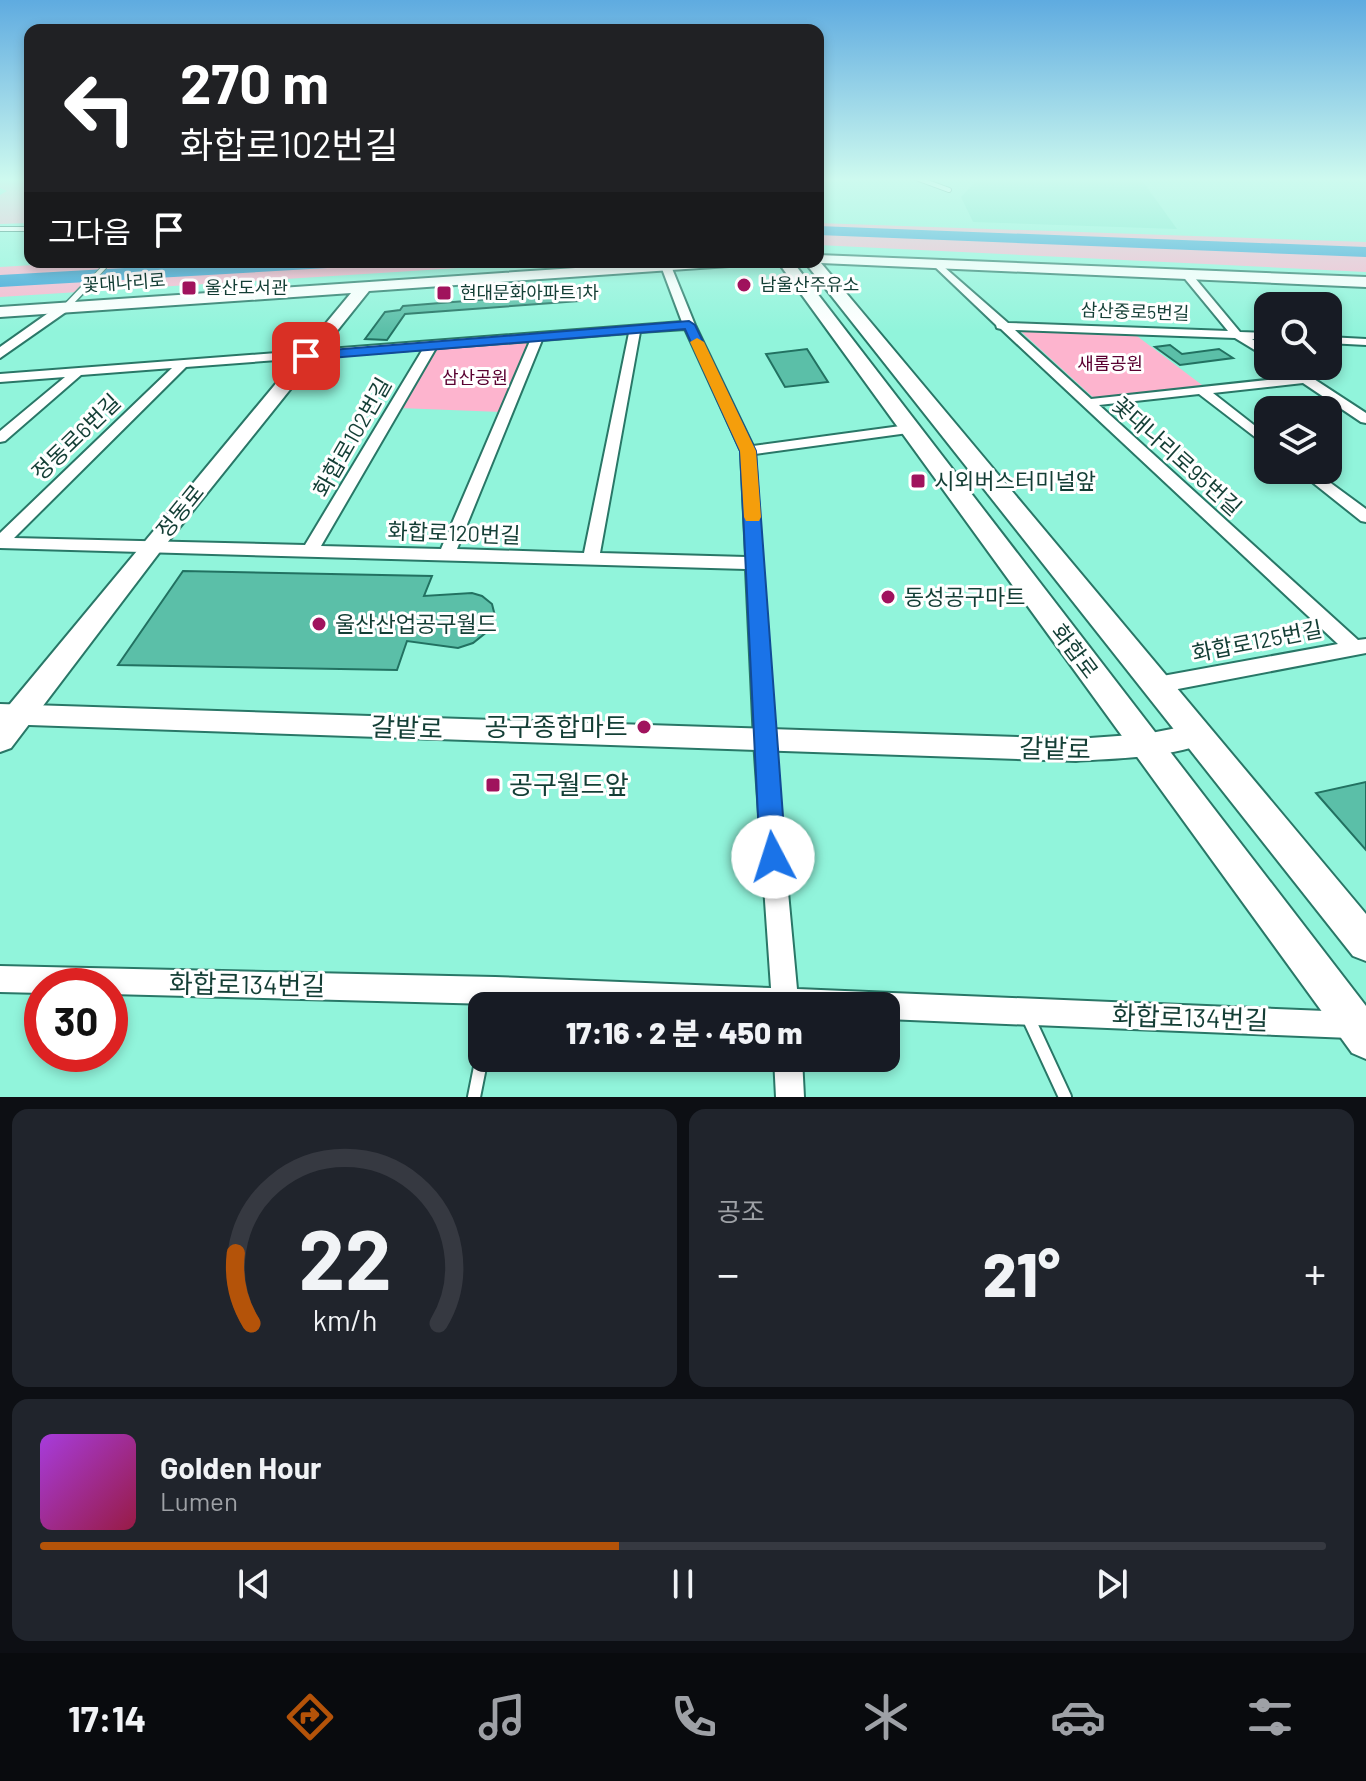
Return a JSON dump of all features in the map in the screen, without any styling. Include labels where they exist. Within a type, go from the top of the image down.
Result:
[{"type":"main road","points":[[824,259],[1366,282]]},
{"type":"main road","name":"꽃대나리로","points":[[0,312],[637,268]]},
{"type":"main road","name":"화합로","points":[[789,268],[1361,1032]]},
{"type":"main road","name":"화합로","points":[[817,268],[1366,943]]},
{"type":"main road","name":"정동로","points":[[0,739],[10,714],[364,287]]},
{"type":"street","name":"꽃대나리로95번길","points":[[936,263],[1086,403],[1360,647]]},
{"type":"street","points":[[667,268],[689,325],[748,451],[764,741],[784,992]]},
{"type":"street","points":[[1186,274],[1236,334],[1254,345]]},
{"type":"street","points":[[0,354],[66,307]]},
{"type":"street","name":"화합로102번길","points":[[306,356],[689,325]]},
{"type":"street","name":"삼산중로5번길","points":[[1001,326],[1254,335]]},
{"type":"street","points":[[591,558],[635,330]]},
{"type":"street","points":[[447,555],[537,337]]},
{"type":"street","points":[[1342,341],[1366,342]]},
{"type":"street","name":"화합로102번길","points":[[310,551],[431,346]]},
{"type":"street","name":"정동로6번길","points":[[0,378],[306,356]]},
{"type":"street","name":"정동로6번길","points":[[0,542],[182,365]]},
{"type":"street","name":"정동로6번길","points":[[0,438],[77,373]]},
{"type":"street","points":[[1086,403],[1296,380]]},
{"type":"street","points":[[1307,380],[1366,419]]},
{"type":"street","points":[[1201,390],[1254,432]]},
{"type":"street","points":[[748,451],[908,429]]},
{"type":"street","points":[[1322,484],[1366,517]]},
{"type":"street","name":"화합로120번길","points":[[0,542],[756,563]]},
{"type":"street","name":"화합로125번길","points":[[1157,685],[1360,647]]},
{"type":"street","name":"갈밭로","points":[[10,714],[1076,750],[1146,745],[1197,735]]},
{"type":"street","name":"화합로134번길","points":[[0,979],[468,997]]},
{"type":"street","name":"화합로134번길","points":[[900,1007],[1025,1011],[1361,1032]]},
{"type":"street","points":[[789,1072],[790,1097]]},
{"type":"lane","points":[[66,307],[104,268]]},
{"type":"lane","points":[[1025,1011],[1065,1097]]},
{"type":"lane","points":[[474,1097],[479,1072]]},
{"type":"green space","points":[[824,230],[1025,230],[1366,242],[1366,272],[824,245]]},
{"type":"green space","points":[[24,266],[24,268],[459,268],[0,297],[0,267]]},
{"type":"green space","name":"새롬공원","points":[[1015,326],[1129,330],[1206,388],[1097,401]]},
{"type":"green space","name":"삼산공원","points":[[531,340],[501,412],[399,408],[434,347]]},
{"type":"water","points":[[824,230],[927,230],[1366,247],[1366,257],[824,235]]},
{"type":"water","points":[[124,268],[328,268],[0,287],[0,275]]},
{"type":"building","points":[[580,292],[579,301],[405,314],[387,340],[365,339],[385,312],[400,310],[403,306]]},
{"type":"building","points":[[1170,345],[1182,354],[1219,349],[1233,358],[1180,365],[1155,347]]},
{"type":"building","points":[[807,349],[828,382],[785,387],[766,354]]},
{"type":"building","name":"울산산업공구월드","points":[[183,571],[432,576],[424,596],[472,593],[492,604],[495,616],[488,631],[473,643],[458,648],[407,641],[397,670],[118,665]]},
{"type":"building","points":[[1366,782],[1366,850],[1316,793]]},
{"type":"slow traffic","points":[[697,342],[748,451],[753,517]]},
{"type":"place","name":"남울산주유소","points":[[744,285]]},
{"type":"place","name":"울산도서관","points":[[189,288]]},
{"type":"place","name":"현대문화아파트1차","points":[[444,293]]},
{"type":"place","name":"시외버스터미널앞","points":[[918,481]]},
{"type":"place","name":"동성공구마트","points":[[888,597]]},
{"type":"place","name":"울산산업공구월드","points":[[319,624]]},
{"type":"place","name":"공구종합마트","points":[[644,727]]},
{"type":"place","name":"공구월드앞","points":[[493,785]]},
{"type":"route","points":[[306,356],[689,325],[748,451],[773,857]]}]
